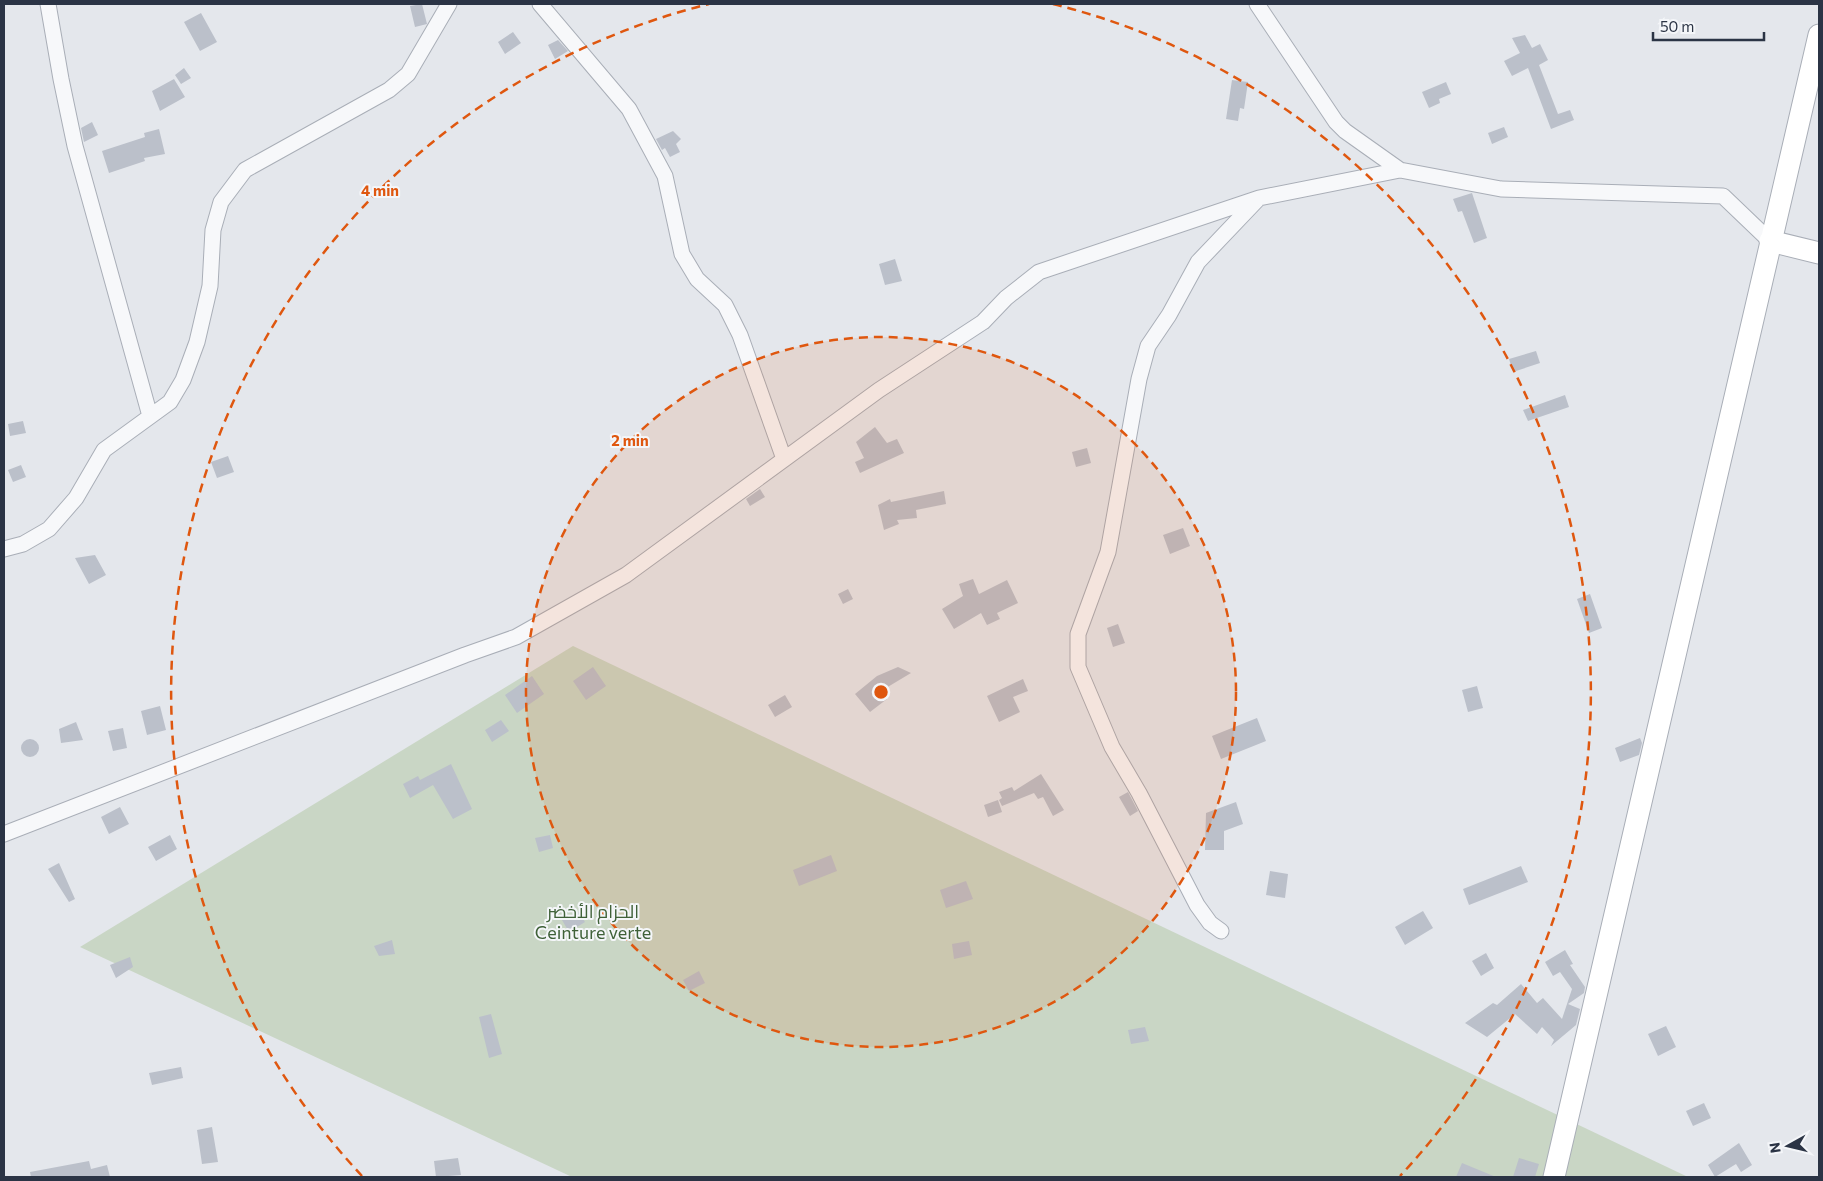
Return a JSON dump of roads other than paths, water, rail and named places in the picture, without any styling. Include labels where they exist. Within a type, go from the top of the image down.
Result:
[{"type":"street","points":[[48,4],[60,78],[75,146],[150,416]]},
{"type":"street","points":[[4,548],[23,544],[49,529],[76,498],[104,450],[170,402],[183,380],[197,342],[210,286],[213,230],[221,202],[245,170],[389,90],[408,74],[449,4]]},
{"type":"street","points":[[540,4],[628,109],[665,176],[682,254],[697,279],[726,305],[746,350],[784,459]]},
{"type":"street","points":[[1257,4],[1336,122],[1345,131],[1400,170]]},
{"type":"street","points":[[1554,1177],[1819,35]]},
{"type":"street","points":[[4,834],[465,654],[516,637],[626,575],[878,390],[983,322],[1006,298],[1039,272],[1259,198],[1400,170],[1501,189],[1723,196],[1770,241],[1819,253]]},
{"type":"street","points":[[1221,931],[1210,923],[1197,905],[1139,793],[1112,747],[1078,668],[1078,634],[1108,552],[1139,379],[1148,346],[1169,315],[1198,262],[1259,198]]},
{"type":"park label","name":"الحزام الأخضر Ceinture verte","points":[[593,921]]}]
